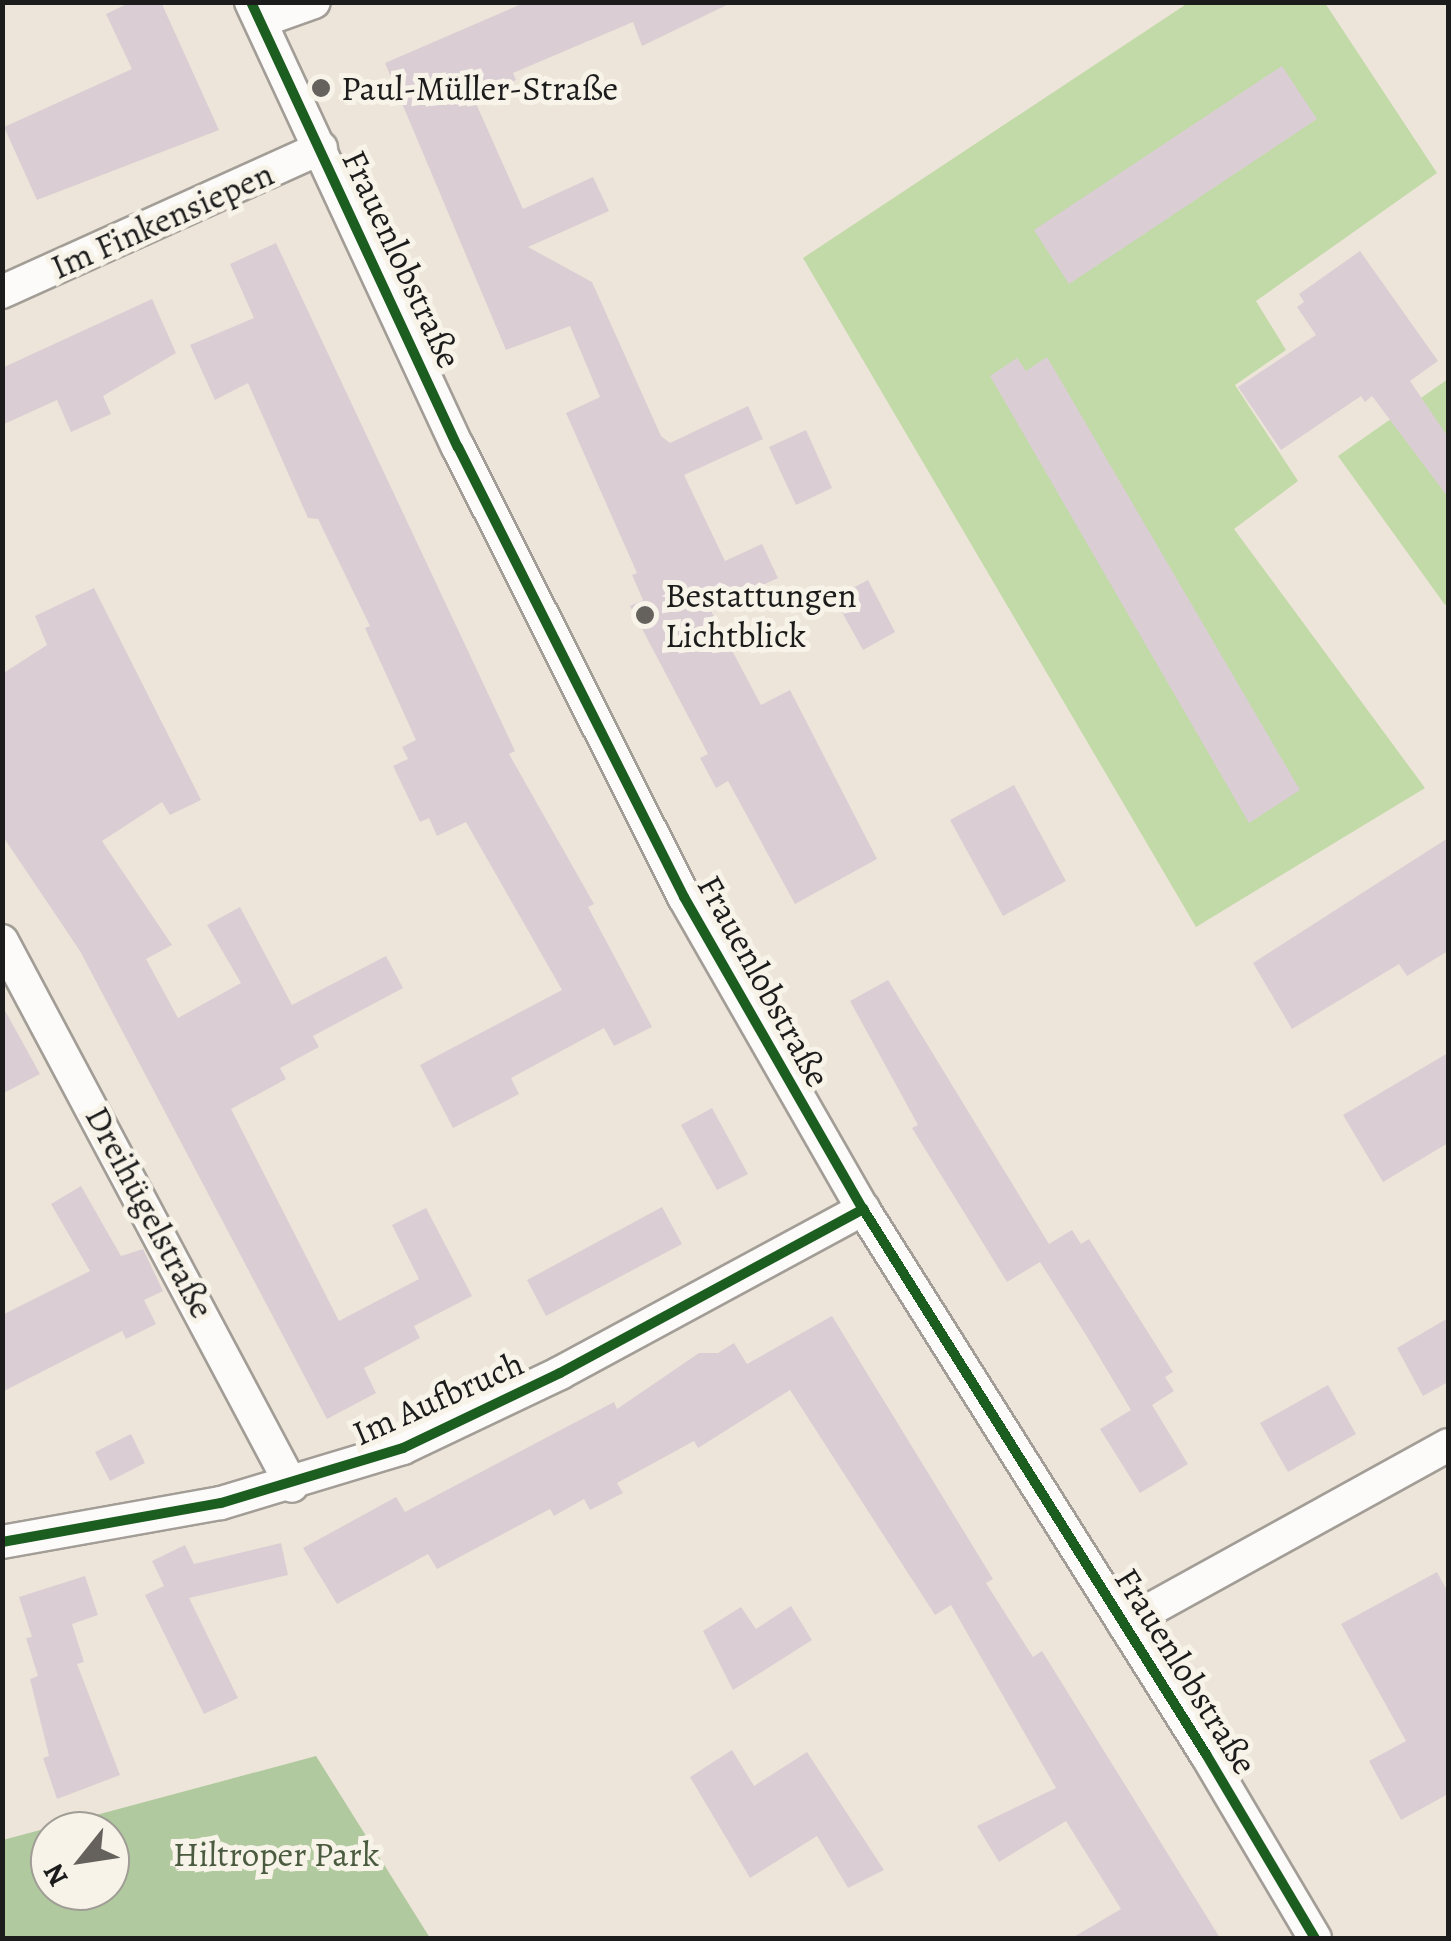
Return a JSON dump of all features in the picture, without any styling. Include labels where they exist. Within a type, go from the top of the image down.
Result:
[{"type":"street","points":[[256,12],[314,2]]},
{"type":"street","name":"Frauenlobstraße","points":[[256,12],[576,689],[729,979],[862,1209],[1124,1624],[1315,1938]]},
{"type":"street","name":"Im Finkensiepen","points":[[2,292],[321,148]]},
{"type":"street","name":"Dreihügelstraße","points":[[2,941],[292,1486]]},
{"type":"street","name":"Im Aufbruch","points":[[2,1542],[292,1486],[457,1426],[862,1209]]},
{"type":"street","points":[[1124,1624],[1448,1445]]},
{"type":"green space","points":[[1188,3],[1325,3],[1437,173],[1256,301],[1286,350],[1235,385],[1298,481],[1234,529],[1425,788],[1196,927],[803,258]]},
{"type":"green space","points":[[1448,379],[1448,602],[1445,605],[1338,456]]},
{"type":"green space","name":"Hiltroper Park","points":[[316,1756],[430,1938],[3,1938],[3,1840],[30,1833],[30,1911],[130,1911],[130,1811],[111,1811]]},
{"type":"building","points":[[131,2],[161,2],[219,130],[37,200],[4,127],[132,69],[106,14]]},
{"type":"building","points":[[526,2],[733,2],[642,46],[633,22],[513,73],[516,80],[474,99],[523,209],[593,177],[609,211],[528,247],[592,282],[661,436],[670,443],[748,406],[763,439],[684,475],[725,561],[762,544],[778,578],[710,609],[761,705],[790,690],[877,859],[795,904],[728,781],[716,788],[700,758],[708,754],[630,606],[643,600],[632,575],[637,573],[566,413],[600,397],[570,326],[506,350],[385,63]]},
{"type":"building","points":[[1282,66],[1317,119],[1069,284],[1034,230]]},
{"type":"building","points":[[276,243],[515,751],[509,754],[594,904],[588,907],[652,1027],[614,1046],[604,1028],[511,1078],[519,1094],[453,1128],[420,1065],[562,990],[466,822],[437,836],[429,818],[420,822],[393,766],[408,759],[402,747],[416,740],[365,628],[370,626],[318,519],[308,518],[248,383],[215,400],[190,345],[254,318],[230,264]]},
{"type":"building","points":[[1360,251],[1438,361],[1410,381],[1448,437],[1448,497],[1372,396],[1365,402],[1361,396],[1281,450],[1238,387],[1316,335],[1297,307],[1304,302],[1299,294]]},
{"type":"building","points":[[152,299],[176,353],[103,396],[111,414],[71,432],[57,400],[2,425],[2,368]]},
{"type":"building","points":[[1047,357],[1300,790],[1249,823],[990,376],[1017,358],[1026,371]]},
{"type":"building","points":[[806,430],[832,488],[796,505],[769,447]]},
{"type":"building","points":[[868,580],[895,632],[863,650],[834,598]]},
{"type":"building","points":[[94,588],[201,800],[170,815],[162,802],[102,841],[172,945],[146,959],[178,1018],[241,983],[207,925],[240,907],[292,1005],[386,956],[403,988],[313,1036],[319,1047],[280,1068],[286,1079],[231,1109],[339,1321],[419,1279],[392,1225],[426,1208],[472,1296],[414,1326],[420,1338],[364,1368],[376,1393],[327,1419],[80,951],[2,835],[2,674],[47,645],[35,616]]},
{"type":"building","points":[[1014,785],[1066,881],[1003,916],[950,820]]},
{"type":"building","points":[[1448,838],[1448,951],[1407,976],[1399,964],[1292,1029],[1253,963]]},
{"type":"building","points":[[888,980],[1049,1244],[1072,1230],[1081,1244],[1089,1239],[1173,1372],[1165,1377],[1174,1391],[1152,1405],[1188,1464],[1140,1493],[1100,1429],[1131,1410],[1086,1335],[1040,1262],[1007,1282],[912,1128],[918,1125],[850,1001]]},
{"type":"building","points":[[2,1005],[40,1074],[2,1094]]},
{"type":"building","points":[[1448,1053],[1448,1143],[1383,1182],[1343,1115]]},
{"type":"building","points":[[712,1108],[748,1174],[717,1190],[681,1125]]},
{"type":"building","points":[[81,1186],[121,1256],[143,1249],[163,1291],[144,1300],[156,1324],[126,1339],[122,1331],[2,1392],[2,1315],[90,1271],[51,1204]]},
{"type":"building","points":[[662,1207],[682,1244],[546,1316],[527,1280]]},
{"type":"building","points":[[832,1316],[993,1579],[986,1583],[1033,1657],[1042,1651],[1220,1938],[1072,1938],[1121,1909],[1066,1821],[999,1862],[977,1826],[1056,1788],[951,1605],[935,1615],[790,1390],[698,1448],[694,1441],[617,1483],[623,1493],[590,1510],[584,1499],[554,1516],[550,1509],[437,1569],[428,1554],[337,1604],[303,1548],[396,1497],[405,1512],[614,1402],[617,1409],[699,1353],[718,1353],[734,1343],[747,1364]]},
{"type":"building","points":[[1448,1318],[1448,1382],[1423,1396],[1397,1348]]},
{"type":"building","points":[[1328,1385],[1356,1434],[1288,1472],[1260,1423]]},
{"type":"building","points":[[131,1434],[145,1463],[110,1481],[95,1452]]},
{"type":"building","points":[[281,1543],[288,1575],[189,1598],[238,1698],[204,1714],[145,1595],[164,1586],[152,1561],[185,1545],[194,1564]]},
{"type":"building","points":[[1437,1572],[1448,1592],[1448,1794],[1401,1820],[1369,1761],[1406,1741],[1341,1624]]},
{"type":"building","points":[[85,1576],[98,1615],[72,1624],[84,1662],[77,1664],[120,1775],[57,1799],[43,1758],[49,1756],[30,1679],[38,1676],[26,1638],[32,1637],[19,1597]]},
{"type":"building","points":[[791,1606],[812,1640],[733,1690],[703,1631],[741,1607],[756,1629]]},
{"type":"building","points":[[732,1750],[754,1786],[807,1752],[884,1870],[848,1888],[817,1836],[750,1878],[690,1777]]},
{"type":"cycle path","points":[[251,2],[458,447],[684,897],[863,1209],[1206,1754],[1315,1938]]},
{"type":"cycle path","points":[[2,1542],[221,1503],[403,1448],[560,1373],[863,1209]]},
{"type":"place","name":"Paul-Müller-Straße","points":[[321,88]]},
{"type":"place","name":"Bestattungen Lichtblick","points":[[645,615]]}]
